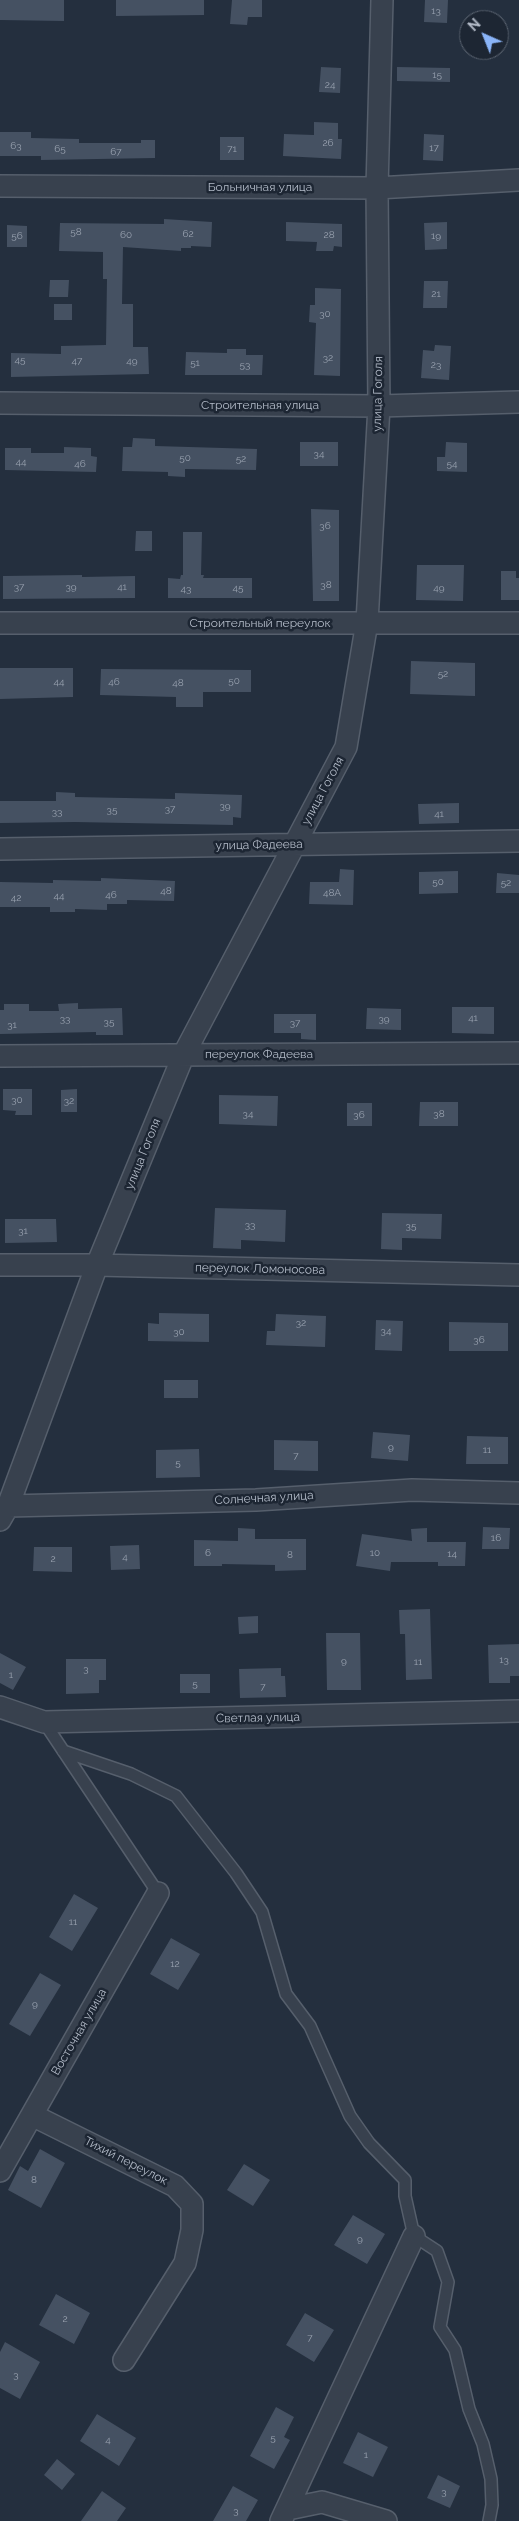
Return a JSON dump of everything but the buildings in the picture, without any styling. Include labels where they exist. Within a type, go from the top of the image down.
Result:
[{"type":"street","name":"улица Гоголя","points":[[4,1513],[97,1265],[184,1054],[346,747],[366,622],[379,406],[377,188],[382,0]]},
{"type":"street","name":"Больничная улица","points":[[0,186],[377,188],[519,180]]},
{"type":"street","name":"Строительная улица","points":[[0,402],[379,406],[519,402]]},
{"type":"street","name":"Строительный переулок","points":[[0,623],[519,623]]},
{"type":"street","name":"улица Фадеева","points":[[0,849],[519,841]]},
{"type":"street","name":"переулок Фадеева","points":[[0,1056],[519,1053]]},
{"type":"street","name":"переулок Ломоносова","points":[[0,1265],[97,1265],[519,1275]]},
{"type":"street","name":"Солнечная улица","points":[[4,1513],[412,1490],[519,1493]]},
{"type":"street","name":"Светлая улица","points":[[0,1707],[44,1722],[519,1711]]},
{"type":"street","name":"Восточная улица","points":[[0,2171],[158,1893]]},
{"type":"street","name":"Тихий переулок","points":[[32,2115],[175,2186],[192,2204],[192,2230],[185,2263],[124,2360]]},
{"type":"street","points":[[284,2515],[414,2236]]},
{"type":"street","points":[[284,2515],[322,2502],[386,2521]]},
{"type":"lane","points":[[44,1722],[158,1893]]},
{"type":"lane","points":[[63,1751],[131,1774],[176,1796],[236,1873],[262,1912],[286,1994],[310,2026],[350,2116],[369,2143],[405,2180],[405,2196],[414,2236],[438,2251],[448,2282],[440,2327],[455,2350],[469,2409],[483,2444],[491,2479],[492,2505],[489,2521]]}]
